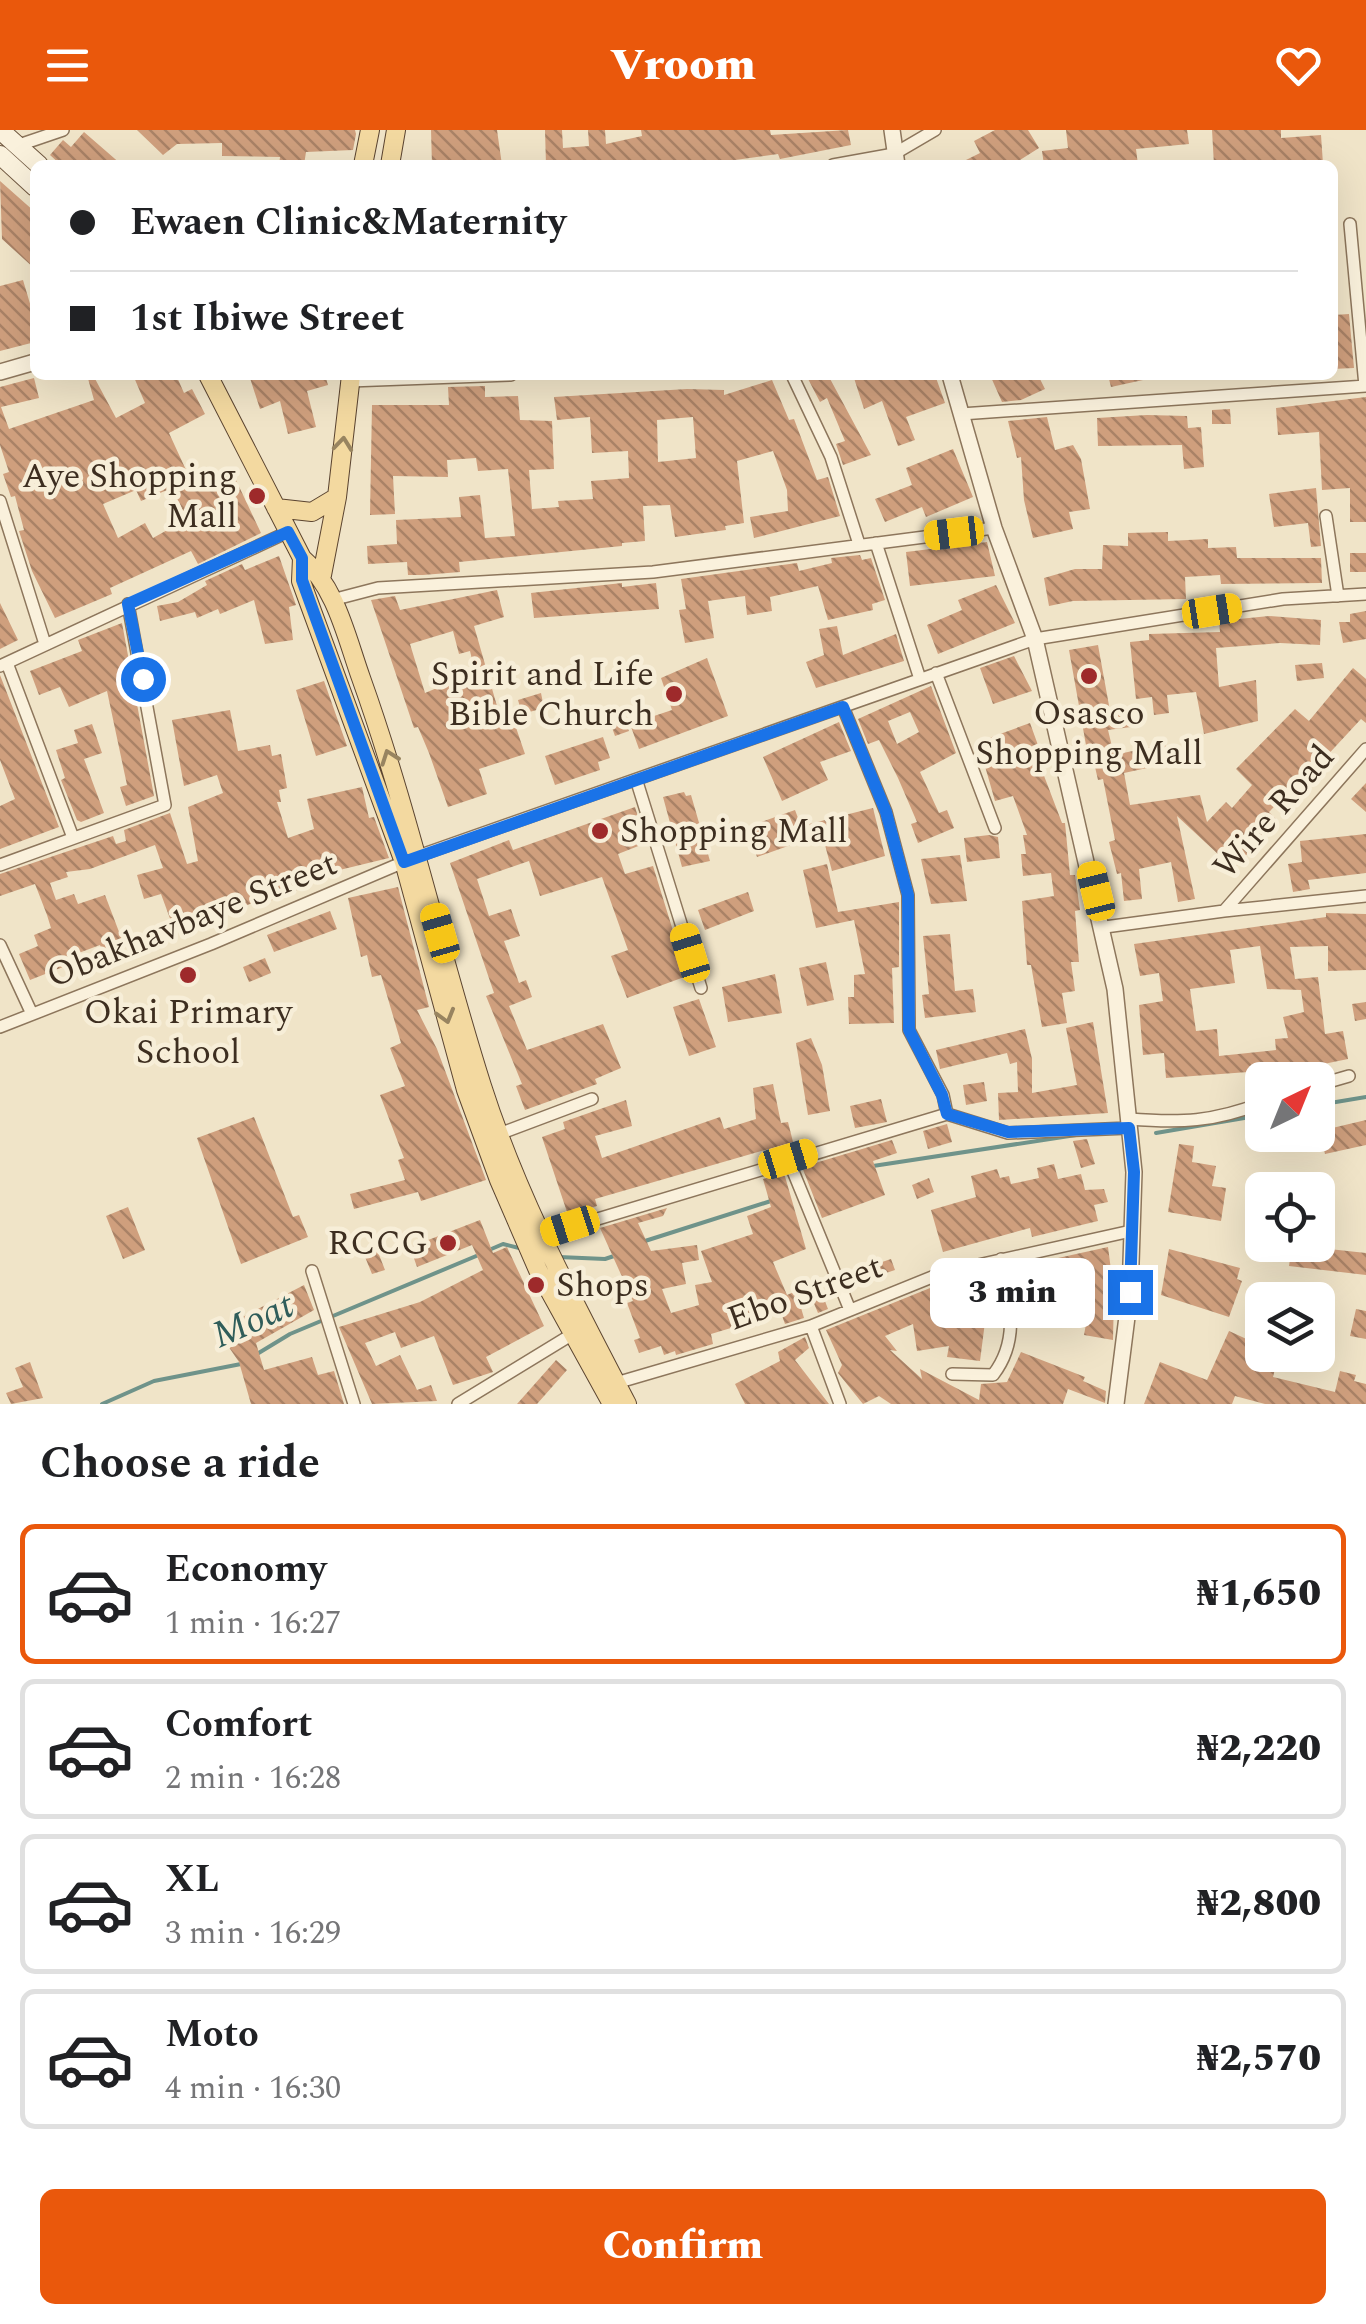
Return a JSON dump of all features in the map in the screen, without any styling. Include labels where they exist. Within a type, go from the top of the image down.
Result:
[{"type":"main road","points":[[0,130],[34,160]]},
{"type":"main road","points":[[365,160],[370,130]]},
{"type":"main road","points":[[391,160],[396,130]]},
{"type":"main road","points":[[0,154],[30,182]]},
{"type":"main road","points":[[211,380],[302,558],[322,575],[332,600],[400,786],[411,859],[466,1090],[513,1217],[612,1404]]},
{"type":"main road","points":[[322,575],[338,498],[351,380]]},
{"type":"main road","points":[[276,508],[312,512],[338,498]]},
{"type":"main road","points":[[302,558],[302,580],[411,859],[499,1134],[541,1236],[627,1404]]},
{"type":"street","points":[[19,146],[63,130]]},
{"type":"street","points":[[892,130],[896,160],[935,130]]},
{"type":"street","points":[[960,414],[1365,386],[1350,224]]},
{"type":"street","points":[[0,372],[30,363]]},
{"type":"street","points":[[794,380],[831,457],[859,544]]},
{"type":"street","points":[[951,380],[994,528],[1035,639],[1105,927],[1134,1172],[1130,1292],[1116,1404]]},
{"type":"street","points":[[0,500],[45,644]]},
{"type":"street","points":[[1326,516],[1338,596]]},
{"type":"street","points":[[332,600],[378,588],[653,572],[994,528]]},
{"type":"street","points":[[72,835],[3,665],[288,532]]},
{"type":"street","points":[[876,543],[920,679]]},
{"type":"street","name":"Obakhavbaye Street","points":[[0,1027],[211,944],[411,859],[1035,639],[1284,600],[1366,594]]},
{"type":"street","points":[[0,865],[72,835],[165,805],[128,604]]},
{"type":"street","points":[[936,673],[995,828]]},
{"type":"street","points":[[843,707],[886,812],[908,895],[909,1030],[942,1095],[947,1114]]},
{"type":"street","name":"Wire Road","points":[[1105,927],[1224,911],[1366,749]]},
{"type":"street","points":[[637,782],[700,988]]},
{"type":"street","points":[[1224,911],[1366,896]]},
{"type":"street","points":[[0,945],[32,1014]]},
{"type":"street","points":[[1335,1081],[1349,1076]]},
{"type":"street","points":[[499,1134],[592,1099]]},
{"type":"street","points":[[541,1236],[947,1114],[1008,1132],[1184,1124],[1224,1118],[1245,1110]]},
{"type":"street","points":[[788,1159],[850,1310]]},
{"type":"street","name":"Ebo Street","points":[[616,1384],[811,1326],[942,1274],[1130,1231]]},
{"type":"street","points":[[952,1374],[993,1375],[1003,1362],[1014,1324],[1001,1259]]},
{"type":"street","points":[[312,1271],[354,1404]]},
{"type":"street","points":[[811,1326],[840,1404]]},
{"type":"street","points":[[458,1404],[572,1334]]},
{"type":"building","points":[[137,130],[355,130],[356,134],[353,150],[306,152],[305,160],[222,156],[222,143],[177,144],[163,155]]},
{"type":"building","points":[[431,130],[497,130],[501,160],[432,160]]},
{"type":"building","points":[[545,130],[562,130],[563,148],[589,146],[588,130],[605,130],[606,144],[642,136],[641,130],[770,130],[771,135],[848,130],[851,145],[780,159],[778,154],[735,160],[546,160]]},
{"type":"building","points":[[995,130],[1028,130],[1039,148],[1020,160],[966,160],[980,153],[974,141]]},
{"type":"building","points":[[1066,130],[1187,130],[1189,144],[1136,149],[1137,160],[1043,160],[1042,151],[1068,148]]},
{"type":"building","points":[[1212,130],[1281,130],[1281,138],[1321,135],[1323,160],[1214,160]]},
{"type":"building","points":[[84,132],[116,160],[56,160],[50,155],[63,140],[71,147]]},
{"type":"building","points":[[0,181],[30,208],[30,264],[2,239]]},
{"type":"building","points":[[23,280],[30,304],[30,343],[0,351],[0,286]]},
{"type":"building","points":[[1349,314],[1354,368],[1338,369],[1338,315]]},
{"type":"building","points":[[34,380],[39,398],[1,407],[9,429],[94,400],[88,380],[96,380],[116,418],[145,403],[135,380],[178,380],[184,393],[192,389],[205,414],[169,433],[192,483],[214,469],[222,483],[235,478],[261,533],[198,564],[191,551],[110,588],[112,594],[55,618],[32,571],[19,531],[24,530],[15,496],[11,497],[3,474],[9,472],[0,445],[0,387]],"holes":[[[172,488],[185,515],[175,520],[178,524],[153,538],[145,523],[118,538],[103,504],[136,490],[141,501]]]},
{"type":"building","points":[[251,380],[326,380],[328,385],[307,391],[316,427],[288,434],[280,401],[260,409]]},
{"type":"building","points":[[772,380],[789,420],[794,419],[817,480],[828,477],[840,516],[754,538],[750,517],[788,511],[787,490],[773,451],[737,461],[744,523],[725,526],[726,530],[675,537],[670,505],[643,506],[645,541],[622,546],[459,562],[460,572],[423,575],[408,575],[407,562],[368,564],[367,546],[397,544],[396,520],[461,517],[459,497],[480,495],[485,538],[515,536],[508,469],[478,471],[476,458],[447,460],[448,477],[393,476],[395,514],[370,515],[372,405],[449,405],[448,387],[485,386],[485,397],[518,396],[520,420],[552,421],[554,469],[529,470],[532,509],[559,507],[558,501],[593,499],[591,481],[629,478],[628,451],[592,453],[590,417],[557,420],[554,397],[687,389],[724,390],[724,395]],"holes":[[[693,417],[696,458],[658,462],[657,420]]]},
{"type":"building","points":[[809,380],[831,380],[871,455],[843,465],[836,444],[845,441],[827,398],[820,402]]},
{"type":"building","points":[[855,380],[937,380],[945,403],[906,417],[915,440],[898,446],[882,401],[864,409]]},
{"type":"building","points":[[992,380],[1040,380],[1045,389],[1021,400],[1002,402]]},
{"type":"building","points":[[1109,380],[1143,380],[1111,387]]},
{"type":"building","points":[[1366,397],[1366,522],[1350,522],[1350,488],[1322,490],[1319,432],[1278,435],[1276,408]]},
{"type":"building","points":[[1230,409],[1231,424],[1212,424],[1212,410]]},
{"type":"building","points":[[1187,416],[1188,428],[1201,427],[1204,467],[1184,469],[1182,445],[1098,446],[1097,418]]},
{"type":"building","points":[[1047,417],[1055,450],[1073,445],[1081,459],[1090,509],[1069,512],[1073,529],[1033,538],[1024,500],[1021,457],[1017,458],[1008,421]]},
{"type":"building","points":[[953,449],[973,497],[926,517],[922,507],[885,522],[875,499],[912,485],[906,468]]},
{"type":"building","points":[[1316,488],[1321,546],[1311,547],[1308,523],[1274,527],[1269,494]]},
{"type":"building","points":[[1168,532],[1168,541],[1208,539],[1208,548],[1236,547],[1237,558],[1321,558],[1322,583],[1221,584],[1220,575],[1185,577],[1186,599],[1073,601],[1049,606],[1044,578],[1075,569],[1102,569],[1103,545],[1128,546],[1128,533]]},
{"type":"building","points":[[987,542],[995,576],[910,586],[906,552]]},
{"type":"building","points":[[1350,553],[1366,553],[1366,572],[1350,572]]},
{"type":"building","points":[[860,555],[862,560],[871,558],[885,600],[872,604],[873,610],[828,620],[818,586],[770,597],[772,611],[747,615],[745,596],[708,601],[714,638],[685,643],[679,610],[686,609],[681,579],[797,563],[799,571],[832,563],[831,558]]},
{"type":"building","points":[[279,556],[296,605],[289,607],[293,640],[265,644],[254,600],[220,614],[218,609],[197,618],[195,612],[160,621],[157,606],[178,602],[207,585],[205,581],[242,564],[245,570]]},
{"type":"building","points":[[622,583],[622,587],[656,583],[659,609],[534,618],[531,593]]},
{"type":"building","points":[[996,585],[1015,623],[938,654],[927,625],[962,610],[958,600]]},
{"type":"building","points":[[497,590],[504,617],[474,626],[499,713],[510,710],[525,754],[479,769],[487,794],[448,807],[418,727],[414,728],[371,600],[395,596],[400,610]],"holes":[[[453,631],[459,654],[470,651],[475,672],[425,693],[410,644]]]},
{"type":"building","points":[[0,603],[18,640],[0,649]]},
{"type":"building","points":[[1366,611],[1366,639],[1343,643],[1339,622],[1350,622],[1350,614]]},
{"type":"building","points":[[1269,616],[1321,620],[1320,645],[1280,643],[1216,648],[1219,687],[1256,680],[1258,721],[1204,734],[1196,692],[1167,695],[1169,713],[1154,715],[1152,697],[1136,699],[1130,642],[1149,640],[1149,634],[1220,632],[1219,621]]},
{"type":"building","points":[[122,623],[154,796],[126,806],[120,787],[127,785],[107,691],[69,707],[60,687],[39,695],[30,671],[82,651],[78,640]]},
{"type":"building","points":[[837,626],[843,655],[896,634],[904,661],[816,688],[806,662],[824,655],[819,629]]},
{"type":"building","points":[[1098,645],[1110,711],[1128,708],[1131,727],[1108,730],[1114,755],[1165,744],[1170,763],[1124,773],[1130,805],[1200,795],[1207,822],[1226,802],[1232,808],[1252,785],[1236,769],[1295,709],[1309,721],[1353,668],[1366,679],[1366,723],[1361,719],[1298,787],[1296,784],[1269,812],[1277,820],[1234,869],[1177,816],[1195,899],[1178,902],[1171,862],[1139,869],[1142,899],[1124,901],[1121,873],[1117,874],[1109,842],[1115,840],[1103,779],[1098,780],[1090,745],[1086,745],[1069,650]]},
{"type":"building","points":[[1014,656],[1032,691],[993,704],[980,668]]},
{"type":"building","points":[[707,658],[728,716],[639,749],[630,724],[672,710],[661,678]]},
{"type":"building","points":[[1322,663],[1324,678],[1297,681],[1295,665]]},
{"type":"building","points":[[0,675],[59,827],[0,849],[0,806],[15,799],[0,760]]},
{"type":"building","points":[[324,681],[347,746],[316,756],[296,690]]},
{"type":"building","points":[[931,686],[956,753],[920,772],[939,813],[947,810],[954,828],[918,843],[911,824],[917,822],[898,778],[879,740],[868,744],[858,719]],"holes":[[[910,712],[919,732],[897,744],[888,721]]]},
{"type":"building","points":[[541,693],[544,708],[522,714],[518,700]]},
{"type":"building","points":[[230,710],[238,751],[270,745],[272,756],[281,754],[287,788],[279,790],[281,802],[277,802],[288,838],[314,829],[307,799],[362,787],[369,818],[374,817],[389,858],[323,874],[325,879],[260,905],[258,901],[218,916],[215,909],[172,924],[161,894],[144,899],[137,875],[163,868],[155,845],[90,869],[66,872],[68,877],[50,883],[56,900],[74,894],[78,904],[105,895],[124,945],[103,953],[100,945],[60,960],[63,967],[30,980],[19,954],[38,946],[34,935],[51,928],[35,884],[0,896],[0,874],[113,836],[116,844],[126,841],[124,830],[170,813],[187,864],[198,861],[188,807],[223,793],[217,775],[184,786],[172,720]]},
{"type":"building","points":[[623,717],[629,731],[615,736],[610,722]]},
{"type":"building","points":[[839,722],[851,751],[820,762],[828,780],[782,801],[763,757]]},
{"type":"building","points":[[1030,723],[1043,759],[1038,760],[1065,823],[1070,875],[1075,875],[1080,910],[1075,911],[1079,962],[1071,962],[1075,991],[1062,993],[1067,1023],[1042,1027],[1031,965],[1027,965],[1022,901],[1054,896],[1051,873],[1023,876],[1021,854],[1026,854],[1023,835],[1027,835],[1013,796],[995,801],[978,742]]},
{"type":"building","points":[[92,724],[102,753],[84,759],[104,813],[81,822],[61,780],[65,778],[56,750],[78,743],[74,730]]},
{"type":"building","points":[[603,737],[610,758],[598,762],[600,770],[555,785],[545,756]]},
{"type":"building","points":[[1366,783],[1366,812],[1351,799]]},
{"type":"building","points":[[684,792],[691,795],[710,861],[682,867],[663,797]]},
{"type":"building","points":[[635,807],[646,843],[618,854],[625,874],[653,866],[687,976],[627,998],[611,956],[628,950],[602,877],[540,896],[529,861],[477,879],[489,916],[511,909],[520,936],[504,941],[519,983],[526,980],[532,997],[509,1006],[527,1050],[603,1024],[621,1068],[595,1079],[597,1084],[525,1110],[516,1086],[522,1084],[486,996],[494,993],[450,863],[509,840],[513,850]]},
{"type":"building","points":[[873,808],[885,856],[832,871],[822,834],[757,857],[747,827],[795,810],[801,826]]},
{"type":"building","points":[[1366,834],[1366,873],[1308,880],[1310,889],[1293,892],[1288,864],[1302,862],[1300,841]]},
{"type":"building","points":[[998,837],[1000,858],[967,862],[964,838]]},
{"type":"building","points":[[960,855],[967,901],[931,904],[921,859]]},
{"type":"building","points":[[827,864],[838,912],[899,902],[899,967],[892,968],[894,1023],[849,1024],[848,997],[854,997],[854,975],[865,974],[854,920],[816,928],[803,870]]},
{"type":"building","points":[[398,887],[429,1007],[417,1010],[437,1049],[486,1180],[421,1201],[418,1192],[354,1209],[350,1194],[405,1180],[398,1160],[404,1158],[380,1095],[405,1086],[390,1048],[401,1043],[381,975],[372,977],[367,955],[361,957],[348,898]]},
{"type":"building","points":[[748,892],[754,911],[705,930],[698,910]]},
{"type":"building","points":[[330,911],[337,929],[274,952],[267,935]]},
{"type":"building","points":[[1326,913],[1366,914],[1366,970],[1328,971],[1328,946],[1290,947],[1295,979],[1318,977],[1325,1034],[1343,1031],[1348,1059],[1245,1062],[1245,1072],[1166,1078],[1164,1053],[1143,1055],[1139,1005],[1163,1001],[1159,973],[1140,976],[1134,944],[1326,917]],"holes":[[[1260,946],[1267,989],[1301,990],[1304,1012],[1283,1017],[1288,1038],[1275,1039],[1276,1050],[1219,1056],[1217,1029],[1196,1031],[1190,989],[1235,983],[1230,950]]]},
{"type":"building","points":[[950,934],[955,991],[973,989],[976,1012],[925,1018],[922,995],[929,994],[923,936]]},
{"type":"building","points":[[265,958],[271,973],[249,982],[243,967]]},
{"type":"building","points":[[826,962],[834,1000],[807,1006],[799,968]]},
{"type":"building","points":[[775,974],[782,1013],[728,1022],[722,987]]},
{"type":"building","points":[[699,999],[716,1047],[689,1056],[673,1007]]},
{"type":"building","points":[[1366,1002],[1366,1019],[1355,1021],[1352,1004]]},
{"type":"building","points":[[1093,1022],[1108,1113],[999,1120],[998,1093],[1018,1092],[1017,1062],[1010,1064],[1007,1053],[940,1069],[936,1050],[1025,1029],[1032,1059],[1032,1093],[1077,1085],[1066,1028]]},
{"type":"building","points":[[811,1038],[822,1065],[830,1111],[808,1115],[796,1043]]},
{"type":"building","points":[[984,1082],[987,1101],[966,1105],[963,1085]]},
{"type":"building","points":[[773,1084],[781,1123],[788,1122],[793,1142],[595,1199],[597,1206],[568,1215],[542,1137],[565,1129],[563,1122],[626,1100],[632,1126],[595,1136],[602,1158],[720,1117],[724,1129],[756,1119],[753,1088]]},
{"type":"building","points":[[881,1099],[887,1122],[855,1128],[850,1106]]},
{"type":"building","points":[[254,1117],[293,1217],[299,1215],[308,1237],[241,1264],[197,1138]]},
{"type":"building","points":[[1366,1120],[1366,1145],[1335,1152],[1335,1127]]},
{"type":"building","points":[[947,1124],[952,1142],[928,1149],[923,1131]]},
{"type":"building","points":[[1087,1139],[1095,1164],[1081,1168],[1073,1141]]},
{"type":"building","points":[[892,1140],[897,1153],[873,1161],[885,1195],[822,1218],[802,1167]]},
{"type":"building","points":[[1179,1144],[1194,1146],[1192,1162],[1216,1166],[1212,1186],[1226,1188],[1221,1221],[1168,1212]]},
{"type":"building","points":[[1054,1164],[1058,1179],[1081,1174],[1085,1190],[1104,1189],[1108,1202],[1094,1205],[1098,1221],[1032,1237],[1030,1228],[943,1252],[931,1210],[976,1197],[971,1176],[997,1169],[1000,1178],[1009,1176],[1011,1184],[1039,1178],[1037,1168]]},
{"type":"building","points":[[784,1173],[806,1249],[773,1262],[787,1295],[796,1291],[804,1318],[785,1324],[781,1313],[711,1334],[713,1344],[676,1355],[675,1351],[664,1355],[661,1346],[639,1353],[634,1340],[640,1338],[627,1303],[633,1301],[600,1228],[667,1208],[663,1216],[638,1223],[651,1251],[697,1245],[699,1260],[682,1263],[686,1284],[662,1289],[671,1313],[699,1305],[695,1285],[712,1282],[701,1251],[753,1234],[747,1216],[771,1207],[763,1179]]},
{"type":"building","points":[[929,1178],[934,1192],[917,1199],[912,1185]]},
{"type":"building","points":[[128,1207],[145,1250],[123,1259],[106,1216]]},
{"type":"building","points":[[480,1220],[493,1253],[507,1247],[544,1326],[486,1357],[493,1372],[453,1385],[434,1336],[401,1348],[395,1332],[365,1343],[376,1366],[400,1355],[417,1390],[431,1385],[437,1401],[372,1404],[339,1327],[420,1302],[483,1270],[472,1245],[417,1267],[410,1247]]},
{"type":"building","points":[[376,1247],[385,1270],[372,1274],[363,1252]]},
{"type":"building","points":[[1108,1247],[1114,1293],[1113,1340],[1084,1335],[1088,1313],[1041,1312],[1041,1304],[1020,1308],[1012,1268]]},
{"type":"building","points":[[1169,1249],[1240,1268],[1237,1279],[1242,1281],[1229,1317],[1161,1295]]},
{"type":"building","points":[[1335,1250],[1366,1253],[1366,1275],[1289,1266],[1290,1262],[1335,1262]]},
{"type":"building","points":[[891,1259],[895,1270],[856,1283],[852,1272]]},
{"type":"building","points":[[994,1271],[999,1319],[985,1322],[980,1361],[947,1357],[949,1346],[917,1351],[913,1324],[885,1336],[897,1351],[890,1350],[922,1379],[920,1369],[979,1400],[981,1384],[1007,1382],[1021,1352],[1085,1377],[1083,1381],[1106,1391],[1105,1403],[1068,1389],[1063,1404],[891,1404],[879,1396],[863,1404],[838,1373],[842,1365],[826,1330],[945,1282]]},
{"type":"building","points":[[818,1283],[828,1309],[818,1313],[807,1287]]},
{"type":"building","points":[[304,1285],[314,1310],[256,1343],[264,1370],[312,1357],[318,1375],[334,1371],[344,1404],[251,1404],[239,1362],[226,1343],[236,1337],[229,1324]]},
{"type":"building","points":[[1356,1309],[1366,1311],[1366,1339],[1350,1336]]},
{"type":"building","points":[[1229,1331],[1245,1338],[1245,1372],[1274,1372],[1273,1377],[1335,1392],[1340,1371],[1356,1375],[1354,1381],[1366,1384],[1366,1404],[1265,1404],[1235,1396],[1232,1404],[1144,1404],[1160,1362],[1207,1380]]},
{"type":"building","points":[[805,1337],[809,1348],[795,1360],[829,1404],[745,1404],[735,1384],[780,1361],[778,1352]]},
{"type":"building","points":[[556,1360],[567,1370],[537,1404],[517,1404]]},
{"type":"building","points":[[30,1362],[43,1398],[11,1404],[6,1393],[23,1387],[15,1368]]},
{"type":"waterway","points":[[1335,1102],[1366,1097]]},
{"type":"waterway","points":[[1156,1133],[1245,1118]]},
{"type":"waterway","points":[[873,1166],[1076,1135]]},
{"type":"waterway","points":[[645,1241],[774,1200]]},
{"type":"waterway","name":"Moat","points":[[489,1250],[503,1244],[523,1249]]},
{"type":"waterway","name":"Moat","points":[[257,1354],[290,1334],[481,1254]]},
{"type":"waterway","points":[[559,1257],[614,1256]]},
{"type":"waterway","name":"Moat","points":[[102,1404],[154,1381],[241,1364]]},
{"type":"place","name":"Aye Shopping Mall","points":[[257,496]]},
{"type":"place","name":"Osasco Shopping Mall","points":[[1089,676]]},
{"type":"place","name":"Spirit and Life Bible Church","points":[[674,694]]},
{"type":"place","name":"Shopping Mall","points":[[600,831]]},
{"type":"place","name":"Okai Primary School","points":[[188,975]]},
{"type":"place","name":"RCCG","points":[[448,1243]]},
{"type":"place","name":"Shops","points":[[536,1285]]},
{"type":"route","points":[[143,679],[128,604],[288,532],[302,558],[302,580],[404,862],[843,707],[886,812],[908,895],[909,1030],[942,1095],[947,1114],[1008,1132],[1129,1128],[1134,1172],[1130,1292]]}]
